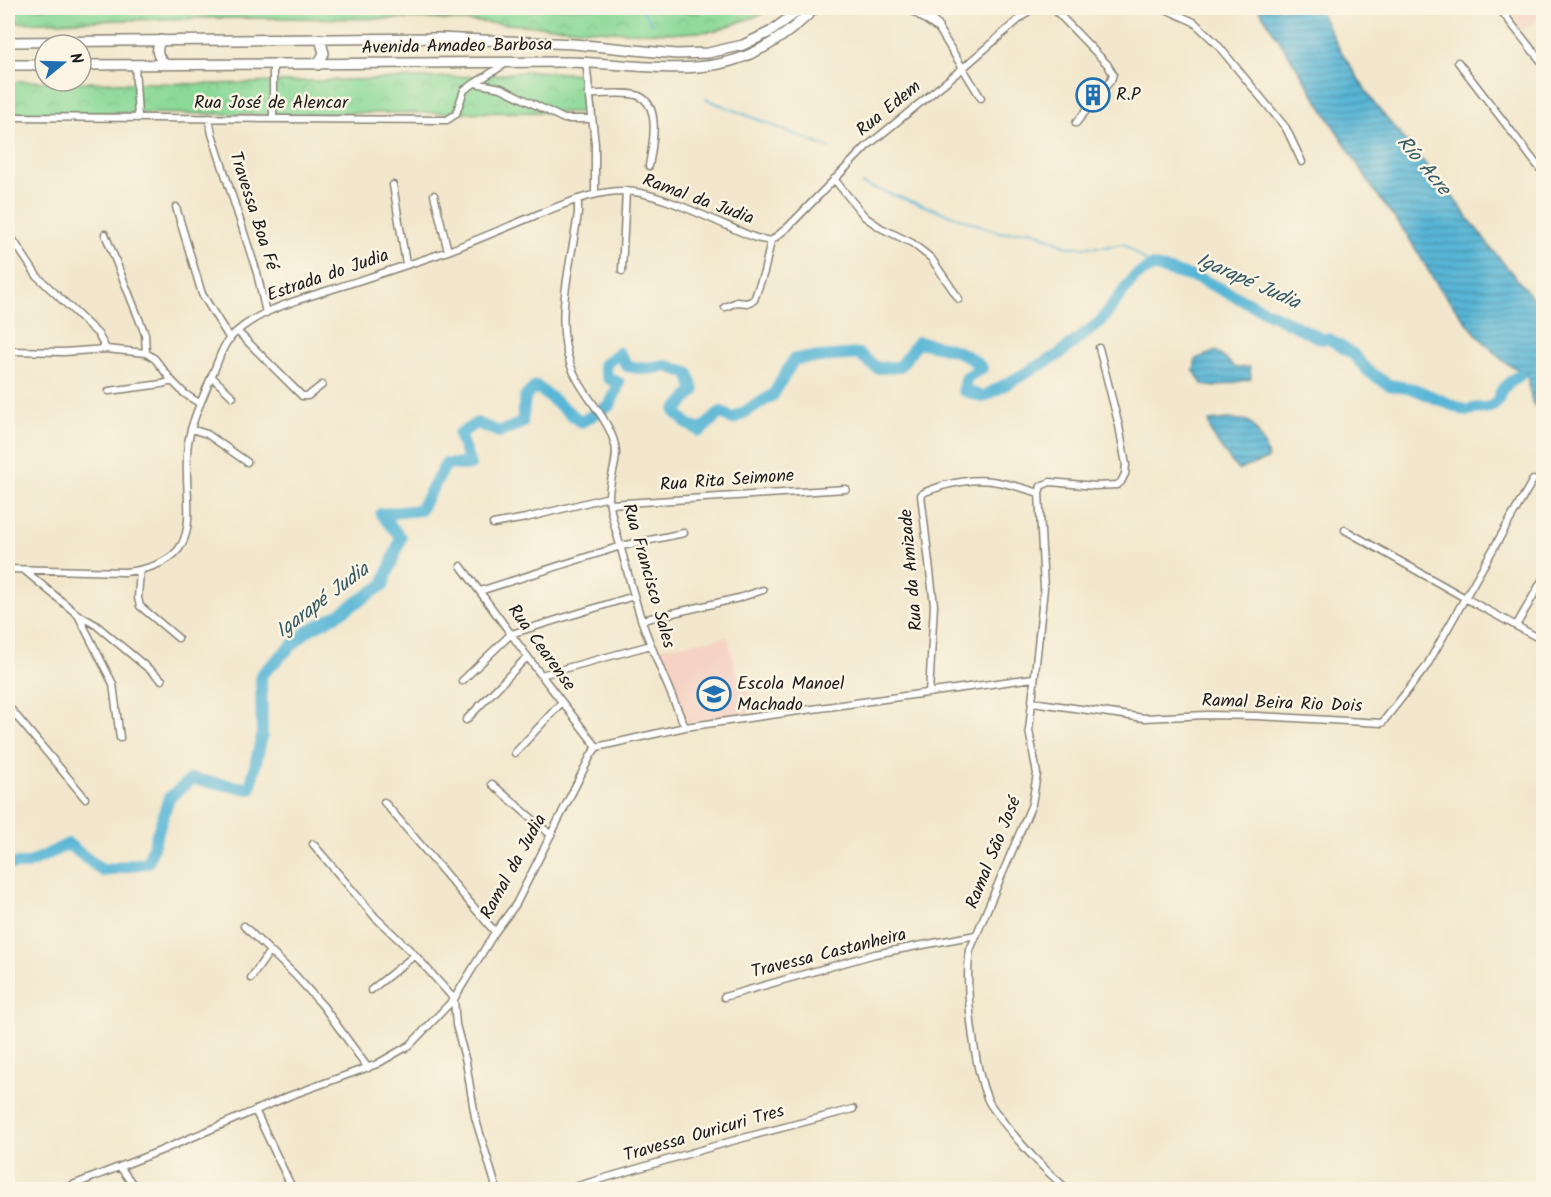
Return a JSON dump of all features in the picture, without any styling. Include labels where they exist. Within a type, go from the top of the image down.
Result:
[{"type":"main road","name":"Avenida Amadeo Barbosa","points":[[8,42],[438,38],[574,44],[676,54],[708,53],[753,41],[784,23],[802,8]]},
{"type":"main road","name":"Avenida Amadeo Barbosa","points":[[93,64],[318,65],[586,61],[663,69],[685,68],[719,64],[759,50],[787,33],[815,8]]},
{"type":"main road","points":[[804,19],[824,8]]},
{"type":"main road","points":[[911,8],[938,26]]},
{"type":"main road","points":[[318,65],[324,53],[320,39]]},
{"type":"main road","points":[[161,40],[157,54],[165,64]]},
{"type":"main road","points":[[8,65],[33,65]]},
{"type":"street","points":[[924,8],[938,26],[981,98]]},
{"type":"street","name":"Rua Edem","points":[[771,241],[788,227],[866,147],[1032,8]]},
{"type":"street","points":[[1053,8],[1107,64],[1113,75],[1112,80],[1076,123]]},
{"type":"street","points":[[1163,8],[1194,22],[1216,44],[1286,128],[1302,162]]},
{"type":"street","points":[[1499,8],[1544,65]]},
{"type":"street","points":[[586,61],[596,165],[595,194]]},
{"type":"street","name":"Rua José de Alencar","points":[[8,117],[447,120],[456,114],[464,90],[507,62]]},
{"type":"street","points":[[1458,62],[1544,174]]},
{"type":"street","points":[[135,64],[138,117]]},
{"type":"street","points":[[273,65],[273,118]]},
{"type":"street","points":[[475,83],[501,88],[564,119],[592,119]]},
{"type":"street","points":[[588,94],[635,95],[645,101],[651,110],[654,131],[649,166]]},
{"type":"street","name":"Travessa Boa Fé","points":[[209,118],[214,141],[257,273],[266,313]]},
{"type":"street","points":[[834,180],[865,216],[881,228],[912,243],[931,258],[959,299]]},
{"type":"street","points":[[393,185],[406,264]]},
{"type":"street","points":[[622,272],[626,191]]},
{"type":"street","name":"Ramal da Judia","points":[[578,199],[595,194],[626,191],[664,201],[756,238],[771,241]]},
{"type":"street","points":[[434,195],[448,251]]},
{"type":"street","name":"Estrada do Judia","points":[[8,569],[116,572],[140,570],[166,561],[177,551],[189,527],[187,466],[191,429],[199,403],[230,339],[266,313],[303,298],[448,251],[578,199]]},
{"type":"street","name":"Rua Francisco Sales","points":[[578,199],[564,317],[570,365],[579,384],[609,429],[616,450],[610,500],[621,546],[642,620],[685,727]]},
{"type":"street","points":[[176,207],[202,294],[230,339]]},
{"type":"street","points":[[8,232],[37,276],[98,334],[106,349]]},
{"type":"street","points":[[105,234],[145,334],[146,353]]},
{"type":"street","points":[[725,307],[737,302],[747,303],[754,300],[764,272],[771,241]]},
{"type":"street","points":[[238,333],[302,396],[308,396],[322,385]]},
{"type":"street","points":[[1039,493],[1045,484],[1055,482],[1095,486],[1117,485],[1125,474],[1126,465],[1119,426],[1099,348]]},
{"type":"street","points":[[8,351],[64,352],[106,349],[146,353],[155,359],[185,394],[199,403]]},
{"type":"street","points":[[212,377],[233,397]]},
{"type":"street","points":[[109,391],[172,381]]},
{"type":"street","points":[[191,429],[207,434],[247,462]]},
{"type":"street","name":"Rua da Amizade","points":[[929,693],[934,605],[920,499],[922,493],[982,479],[1039,493]]},
{"type":"street","points":[[1465,598],[1533,480]]},
{"type":"street","name":"Rua Rita Seimone","points":[[610,500],[846,489]]},
{"type":"street","name":"Ramal São José","points":[[1039,493],[1044,588],[1029,730],[1037,774],[1032,804],[976,935],[968,961],[968,979],[972,1028],[982,1084],[992,1108],[1039,1165],[1068,1190]]},
{"type":"street","points":[[494,524],[610,500]]},
{"type":"street","points":[[1345,530],[1544,641]]},
{"type":"street","points":[[480,591],[621,546],[684,533]]},
{"type":"street","name":"Rua Cearense","points":[[461,566],[527,657],[597,747]]},
{"type":"street","points":[[23,570],[78,614],[96,625],[162,680]]},
{"type":"street","points":[[140,570],[138,598],[140,606],[178,638]]},
{"type":"street","points":[[1516,626],[1544,577]]},
{"type":"street","points":[[642,620],[739,598],[763,590]]},
{"type":"street","points":[[462,681],[511,634],[634,596]]},
{"type":"street","name":"Ramal Beira Rio Dois","points":[[1032,702],[1144,718],[1207,715],[1257,716],[1382,723],[1426,667],[1465,598]]},
{"type":"street","points":[[78,614],[113,684],[120,738]]},
{"type":"street","points":[[541,675],[651,645]]},
{"type":"street","points":[[466,720],[527,657]]},
{"type":"street","points":[[597,747],[685,727],[1033,678]]},
{"type":"street","points":[[515,753],[562,702]]},
{"type":"street","points":[[8,706],[85,798]]},
{"type":"street","name":"Ramal da Judia","points":[[65,1189],[255,1110],[368,1068],[410,1046],[454,999],[495,932],[516,904],[597,747]]},
{"type":"street","points":[[492,784],[551,835]]},
{"type":"street","points":[[384,802],[495,932]]},
{"type":"street","points":[[313,844],[375,917],[416,955],[454,999],[456,1026],[466,1062],[475,1117],[497,1190]]},
{"type":"street","points":[[244,926],[323,1006],[368,1068]]},
{"type":"street","name":"Travessa Castanheira","points":[[724,997],[875,954],[976,935]]},
{"type":"street","points":[[251,978],[270,951]]},
{"type":"street","points":[[371,990],[416,955]]},
{"type":"street","name":"Travessa Ouricuri Tres","points":[[564,1190],[732,1141],[853,1109]]},
{"type":"street","points":[[255,1110],[293,1190]]},
{"type":"street","points":[[120,1167],[137,1190]]},
{"type":"shaded area","points":[[1508,8],[1543,8],[1543,14],[1522,30]]},
{"type":"shaded area","name":"Escola Manoel Machado","points":[[728,637],[737,675],[750,676],[756,712],[686,723],[660,648]]},
{"type":"green space","points":[[8,8],[621,8],[697,13],[706,8],[771,8],[760,15],[714,31],[681,33],[628,32],[431,19],[211,18],[8,23]]},
{"type":"green space","points":[[529,71],[582,74],[587,112],[288,115],[8,114],[8,81],[33,81],[33,93],[93,93],[93,82],[212,84],[485,76]]},
{"type":"water","name":"Río Acre","points":[[1258,8],[1318,8],[1339,48],[1373,102],[1543,310],[1543,415],[1532,402],[1527,374],[1504,362],[1478,336],[1439,288],[1407,235],[1371,186]]},
{"type":"water","points":[[1216,351],[1236,368],[1250,367],[1251,379],[1214,387],[1202,384],[1194,370],[1196,359]]},
{"type":"water","points":[[1246,420],[1251,423],[1261,438],[1268,459],[1238,470],[1215,439],[1209,426],[1209,421]]},
{"type":"waterway","points":[[640,8],[652,23]]},
{"type":"waterway","points":[[706,99],[829,148]]},
{"type":"waterway","points":[[862,184],[1002,233],[1031,230],[1069,247],[1104,247],[1124,244],[1152,266]]},
{"type":"waterway","name":"Igarapé Judia","points":[[8,864],[28,864],[68,844],[103,871],[148,862],[169,798],[192,779],[250,789],[262,735],[261,675],[307,631],[339,614],[383,585],[401,538],[381,514],[420,510],[446,464],[470,465],[459,434],[477,423],[499,432],[522,423],[525,397],[536,386],[581,422],[610,405],[619,383],[608,378],[604,365],[619,353],[627,366],[646,369],[667,366],[688,373],[694,391],[675,411],[686,423],[700,431],[721,412],[733,419],[773,395],[794,359],[859,354],[877,368],[899,367],[918,342],[952,350],[975,362],[982,368],[967,377],[963,390],[983,397],[1058,355],[1101,321],[1134,277],[1152,266],[1200,279],[1322,339],[1329,339],[1353,354],[1369,372],[1389,385],[1414,389],[1466,411],[1494,405],[1504,387],[1520,375]]},
{"type":"place","name":"R.P","points":[[1093,95]]},
{"type":"place","name":"Escola Manoel Machado","points":[[714,694]]}]
